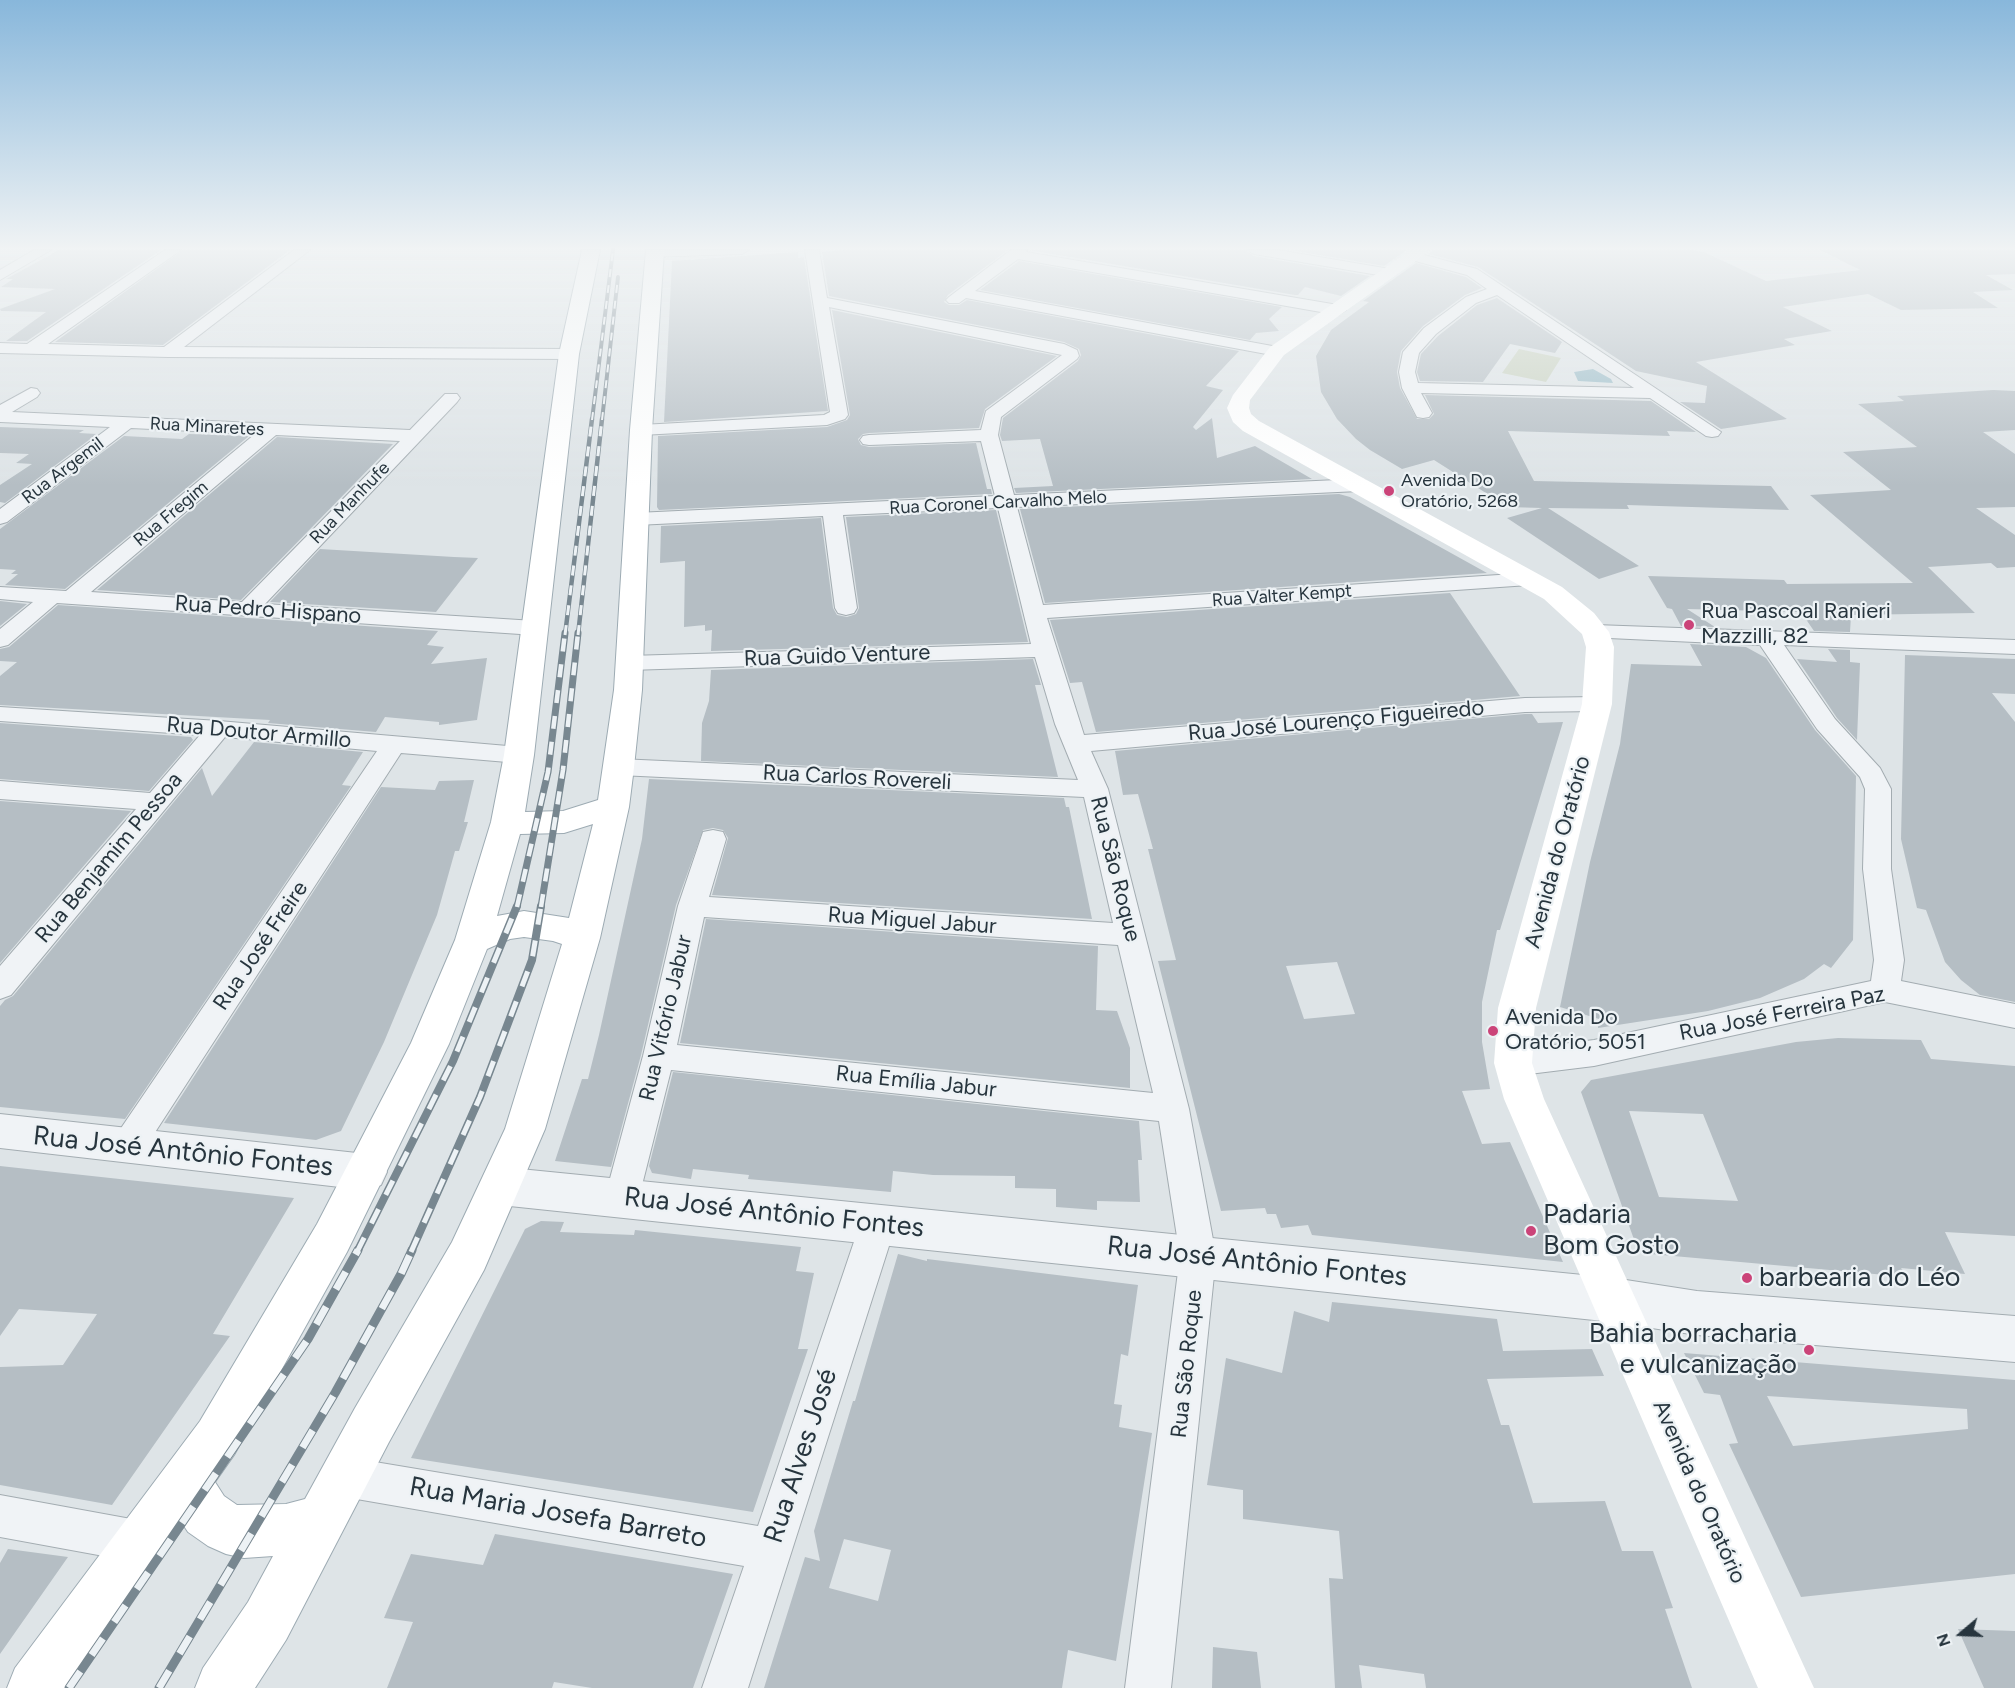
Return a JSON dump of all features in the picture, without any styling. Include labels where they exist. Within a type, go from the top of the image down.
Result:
[{"type":"main road","points":[[35,1688],[217,1438],[332,1238],[366,1172],[430,1044],[473,940],[507,822],[519,755],[569,354],[574,329]]},
{"type":"main road","points":[[223,1688],[267,1622],[333,1498],[468,1256],[525,1129],[582,938],[613,807],[629,663],[640,430],[649,329]]},
{"type":"main road","points":[[1310,329],[1277,351],[1240,399],[1238,408],[1240,417],[1251,426],[1553,593],[1584,619],[1595,632]]},
{"type":"main road","name":"Avenida do Oratório","points":[[1595,632],[1600,647],[1597,704],[1517,1008],[1513,1063],[1524,1099],[1786,1688]]},
{"type":"main road","points":[[507,822],[532,824],[564,822],[613,807]]},
{"type":"main road","points":[[473,940],[505,927],[524,924],[558,928],[582,938]]},
{"type":"main road","points":[[185,1482],[206,1514],[226,1527],[244,1532],[286,1530],[333,1498]]},
{"type":"street","points":[[32,348],[60,329]]},
{"type":"street","points":[[168,352],[199,329]]},
{"type":"street","points":[[640,430],[827,420],[839,415],[825,329]]},
{"type":"street","points":[[869,440],[989,435],[992,415],[1071,356],[1071,353],[1064,349],[965,329]]},
{"type":"street","points":[[1157,329],[1277,351]]},
{"type":"street","points":[[1423,412],[1410,388],[1407,372],[1411,352],[1433,329]]},
{"type":"street","points":[[1555,329],[1712,432]]},
{"type":"street","points":[[0,348],[168,352],[569,354]]},
{"type":"street","points":[[1410,388],[1650,393]]},
{"type":"street","points":[[0,412],[31,393]]},
{"type":"street","name":"Rua Manhufe","points":[[249,608],[451,399]]},
{"type":"street","name":"Rua Minaretes","points":[[0,417],[415,436]]},
{"type":"street","name":"Rua Argemil","points":[[0,518],[127,423]]},
{"type":"street","name":"Rua Fregim","points":[[0,640],[62,597],[271,430]]},
{"type":"street","name":"Rua São Roque","points":[[989,435],[1044,650],[1076,744],[1095,789],[1173,1109],[1198,1256],[1148,1688]]},
{"type":"street","name":"Rua Coronel Carvalho Melo","points":[[636,519],[1359,485]]},
{"type":"street","points":[[832,510],[846,608]]},
{"type":"street","name":"Rua Valter Kempt","points":[[1034,612],[1529,579]]},
{"type":"street","name":"Rua Pedro Hispano","points":[[0,593],[535,628]]},
{"type":"street","points":[[1595,632],[2015,647]]},
{"type":"street","points":[[1767,639],[1826,724],[1871,774],[1878,789],[1877,869],[1889,960],[1885,990]]},
{"type":"street","name":"Rua Guido Venture","points":[[629,663],[1044,650]]},
{"type":"street","name":"Rua José Lourenço Figueiredo","points":[[1076,744],[1525,705],[1597,704]]},
{"type":"street","name":"Rua Doutor Armillo","points":[[0,714],[219,729],[519,755]]},
{"type":"street","name":"Rua Benjamim Pessoa","points":[[0,987],[219,729]]},
{"type":"street","name":"Rua José Freire","points":[[127,1147],[394,744]]},
{"type":"street","name":"Rua Carlos Rovereli","points":[[619,767],[1095,789]]},
{"type":"street","points":[[0,790],[157,802]]},
{"type":"street","name":"Rua Vitório Jabur","points":[[622,1197],[659,1056],[692,906],[713,839]]},
{"type":"street","name":"Rua Miguel Jabur","points":[[692,906],[1131,935]]},
{"type":"street","name":"Rua José Ferreira Paz","points":[[1513,1063],[1594,1053],[1885,990],[2015,1016]]},
{"type":"street","name":"Rua Emília Jabur","points":[[659,1056],[1173,1109]]},
{"type":"street","name":"Rua José Antônio Fontes","points":[[0,1131],[366,1172]]},
{"type":"street","name":"Rua José Antônio Fontes","points":[[500,1186],[1613,1300],[1697,1313],[2015,1339]]},
{"type":"street","name":"Rua Alves José","points":[[725,1688],[878,1224]]},
{"type":"street","name":"Rua Maria Josefa Barreto","points":[[333,1498],[771,1549]]},
{"type":"street","points":[[0,1516],[142,1542]]},
{"type":"green space","points":[[1519,349],[1561,358],[1546,382],[1502,373]]},
{"type":"water","points":[[1593,369],[1611,379],[1613,383],[1578,381],[1574,372]]},
{"type":"building","points":[[23,329],[45,329],[27,341],[6,341]]},
{"type":"building","points":[[73,329],[185,329],[163,345],[55,342]]},
{"type":"building","points":[[669,329],[815,329],[828,411],[664,422]]},
{"type":"building","points":[[835,329],[924,329],[1057,356],[985,409],[979,428],[869,433],[863,434],[858,439],[861,445],[869,447],[976,443],[987,489],[991,489],[992,494],[659,510],[657,507],[658,436],[827,427],[847,420],[850,415]]},
{"type":"building","points":[[996,329],[1120,329],[1239,351],[1206,386],[1223,390],[1193,427],[1196,430],[1212,418],[1217,458],[1255,446],[1312,479],[1016,493],[1014,488],[1053,486],[1040,439],[1002,441],[1000,435],[1003,418],[1078,361],[1081,355],[1079,349],[1064,342]]},
{"type":"building","points":[[1189,329],[1277,329],[1279,331],[1256,333],[1250,340]]},
{"type":"building","points":[[1421,329],[1401,351],[1397,372],[1400,388],[1417,419],[1429,419],[1434,414],[1425,395],[1651,401],[1696,432],[1667,431],[1670,436],[1508,431],[1534,481],[1771,486],[1789,510],[1627,505],[1629,509],[1548,508],[1639,566],[1599,579],[1507,518],[1542,508],[1508,507],[1434,460],[1402,469],[1356,439],[1337,419],[1321,392],[1316,356],[1331,330]]},
{"type":"building","points":[[1447,329],[1542,329],[1562,342],[1555,353],[1510,344],[1483,382],[1420,381],[1417,372],[1421,354]]},
{"type":"building","points":[[1572,329],[1827,329],[1832,331],[1784,339],[1795,345],[1696,362],[1787,419],[1721,429],[1680,402],[1705,403],[1707,386],[1636,371]]},
{"type":"building","points":[[1993,390],[2015,391],[2015,430],[1983,432],[2015,454],[2015,507],[1976,508],[2015,535],[2015,567],[1997,568],[1991,563],[1928,567],[1975,613],[1851,615],[1850,632],[1814,631],[1801,612],[1687,609],[1715,627],[1681,626],[1672,609],[1667,608],[1648,576],[1784,580],[1787,584],[1913,583],[1810,495],[1891,490],[1843,452],[1917,447],[1858,404],[1904,401],[1897,396]]},
{"type":"building","points":[[0,427],[84,430],[79,433],[97,434],[5,503],[0,502],[0,485],[32,464],[16,463],[29,454],[0,453]]},
{"type":"building","points":[[189,434],[249,436],[65,589],[5,585],[18,574],[11,574],[16,570],[0,569],[0,529],[124,436],[182,439]]},
{"type":"building","points":[[277,437],[393,444],[241,600],[97,590]]},
{"type":"building","points":[[1339,494],[1350,497],[1487,573],[1045,603],[1020,509]]},
{"type":"building","points":[[996,510],[1028,642],[711,651],[712,630],[705,631],[705,625],[684,627],[685,561],[660,563],[661,526],[821,518],[833,608],[837,615],[847,617],[856,614],[859,608],[846,517]]},
{"type":"building","points":[[320,549],[478,558],[436,612],[270,602]]},
{"type":"building","points":[[1450,593],[1520,696],[1096,732],[1082,682],[1070,683],[1050,620]]},
{"type":"building","points":[[0,601],[27,604],[0,626]]},
{"type":"building","points":[[58,605],[438,631],[427,645],[444,647],[431,664],[487,658],[477,720],[439,725],[439,722],[385,717],[376,732],[268,723],[270,720],[0,705],[0,676],[17,662],[0,661],[0,649],[9,647]]},
{"type":"building","points":[[1690,644],[1746,647],[1766,658],[1815,730],[1856,776],[1853,940],[1831,968],[1824,964],[1804,979],[1760,998],[1708,1011],[1598,1028],[1599,1019],[1560,1007],[1590,862],[1620,744],[1631,664],[1702,666]]},
{"type":"building","points":[[1828,649],[1850,650],[1850,662],[1860,663],[1857,740],[1837,718],[1797,659],[1837,662]]},
{"type":"building","points":[[1905,655],[2015,659],[2015,694],[1992,693],[2015,722],[2015,1002],[1980,995],[1961,980],[1945,962],[1926,910],[1917,908],[1901,839]]},
{"type":"building","points":[[1033,659],[1041,685],[1035,685],[1058,777],[701,761],[702,723],[709,701],[711,670]]},
{"type":"building","points":[[1525,714],[1532,714],[1538,723],[1563,722],[1500,930],[1497,930],[1482,1002],[1482,1042],[1490,1089],[1462,1091],[1482,1144],[1510,1142],[1563,1262],[1312,1235],[1308,1225],[1281,1228],[1276,1214],[1267,1214],[1265,1208],[1221,1211],[1158,961],[1176,960],[1148,849],[1153,849],[1138,794],[1123,795],[1115,751]],"holes":[[[1337,962],[1355,1014],[1304,1019],[1286,966]]]},
{"type":"building","points":[[0,723],[191,737],[193,740],[149,791],[0,779]]},
{"type":"building","points":[[254,742],[363,752],[342,785],[351,786],[125,1119],[0,1107],[0,1006],[13,996],[202,768],[212,796]]},
{"type":"building","points":[[649,779],[1064,798],[1066,807],[1069,807],[1092,919],[712,895],[728,838],[723,830],[713,828],[703,830],[676,905],[641,1055],[611,1167],[555,1161],[582,1079],[588,1079],[599,1035],[642,839]]},
{"type":"building","points":[[474,780],[464,822],[468,822],[459,851],[455,851],[437,915],[384,1042],[341,1131],[316,1140],[164,1123],[381,787],[435,790],[439,781]]},
{"type":"building","points":[[0,801],[131,811],[0,963]]},
{"type":"building","points":[[706,919],[1098,946],[1096,1010],[1117,1011],[1130,1048],[1130,1088],[680,1043]]},
{"type":"building","points":[[1838,1038],[1921,1040],[1931,1059],[2015,1066],[2015,1236],[1945,1232],[1965,1274],[1901,1268],[1908,1277],[1651,1254],[1636,1245],[1581,1092],[1591,1080],[1796,1042]],"holes":[[[1629,1111],[1703,1114],[1738,1201],[1659,1197]]]},
{"type":"building","points":[[673,1072],[1139,1121],[1142,1160],[1138,1160],[1140,1202],[1097,1201],[1097,1210],[1056,1207],[1056,1189],[1015,1188],[1015,1176],[933,1175],[893,1171],[891,1192],[748,1179],[749,1175],[693,1169],[691,1179],[652,1173],[649,1166]]},
{"type":"building","points":[[0,1166],[294,1198],[213,1334],[230,1336],[112,1505],[0,1485],[0,1367],[63,1365],[97,1314],[19,1309],[0,1336]]},
{"type":"building","points":[[541,1221],[564,1222],[560,1232],[634,1235],[635,1230],[801,1247],[796,1271],[814,1273],[798,1349],[808,1349],[753,1512],[411,1458],[525,1229]]},
{"type":"building","points":[[898,1254],[927,1261],[927,1259],[1138,1285],[1128,1356],[1121,1354],[1114,1404],[1122,1405],[1119,1427],[1152,1433],[1116,1661],[1068,1650],[1062,1688],[764,1688],[805,1557],[820,1561],[814,1531],[853,1401],[855,1401]],"holes":[[[844,1539],[891,1550],[878,1601],[829,1588]]]},
{"type":"building","points":[[1332,1302],[1497,1319],[1503,1351],[1592,1349],[1604,1376],[1487,1379],[1501,1425],[1509,1425],[1533,1503],[1605,1501],[1622,1551],[1653,1551],[1673,1608],[1665,1609],[1692,1688],[1426,1688],[1424,1674],[1359,1665],[1362,1688],[1335,1688],[1329,1578],[1343,1579],[1339,1531],[1243,1519],[1243,1490],[1207,1485],[1226,1358],[1282,1373],[1294,1311],[1329,1322]]},
{"type":"building","points":[[1684,1353],[2015,1380],[2015,1574],[1801,1597],[1729,1444],[1738,1443],[1720,1395],[1704,1393]],"holes":[[[1767,1396],[1967,1409],[1968,1429],[1793,1446]]]},
{"type":"building","points":[[495,1534],[733,1574],[693,1688],[592,1688],[554,1682],[552,1688],[387,1688],[413,1622],[384,1618],[411,1554],[483,1565]]},
{"type":"building","points":[[8,1549],[68,1557],[0,1654],[0,1563]]},
{"type":"building","points":[[1958,1629],[2015,1631],[2015,1688],[1984,1688]]},
{"type":"building","points":[[1213,1647],[1257,1652],[1261,1688],[1212,1688]]},
{"type":"railway","points":[[592,420],[603,329]]},
{"type":"railway","points":[[602,420],[612,329]]},
{"type":"railway","points":[[565,635],[592,419]]},
{"type":"railway","points":[[578,635],[602,419]]},
{"type":"railway","points":[[517,907],[548,772],[565,633]]},
{"type":"railway","points":[[541,907],[563,770],[578,633]]},
{"type":"railway","points":[[357,1252],[453,1061],[517,906]]},
{"type":"railway","points":[[411,1252],[480,1097],[532,960],[541,906]]},
{"type":"railway","points":[[69,1688],[308,1339],[358,1250]]},
{"type":"railway","points":[[159,1688],[335,1393],[412,1250]]},
{"type":"place","name":"Avenida Do Oratório, 5268","points":[[1389,491]]},
{"type":"place","name":"Rua Pascoal Ranieri Mazzilli, 82","points":[[1689,625]]},
{"type":"place","name":"Avenida Do Oratório, 5051","points":[[1493,1031]]},
{"type":"place","name":"Padaria Bom Gosto","points":[[1531,1231]]},
{"type":"place","name":"barbearia do Léo","points":[[1747,1278]]},
{"type":"place","name":"Bahia borracharia e vulcanização","points":[[1809,1350]]}]
